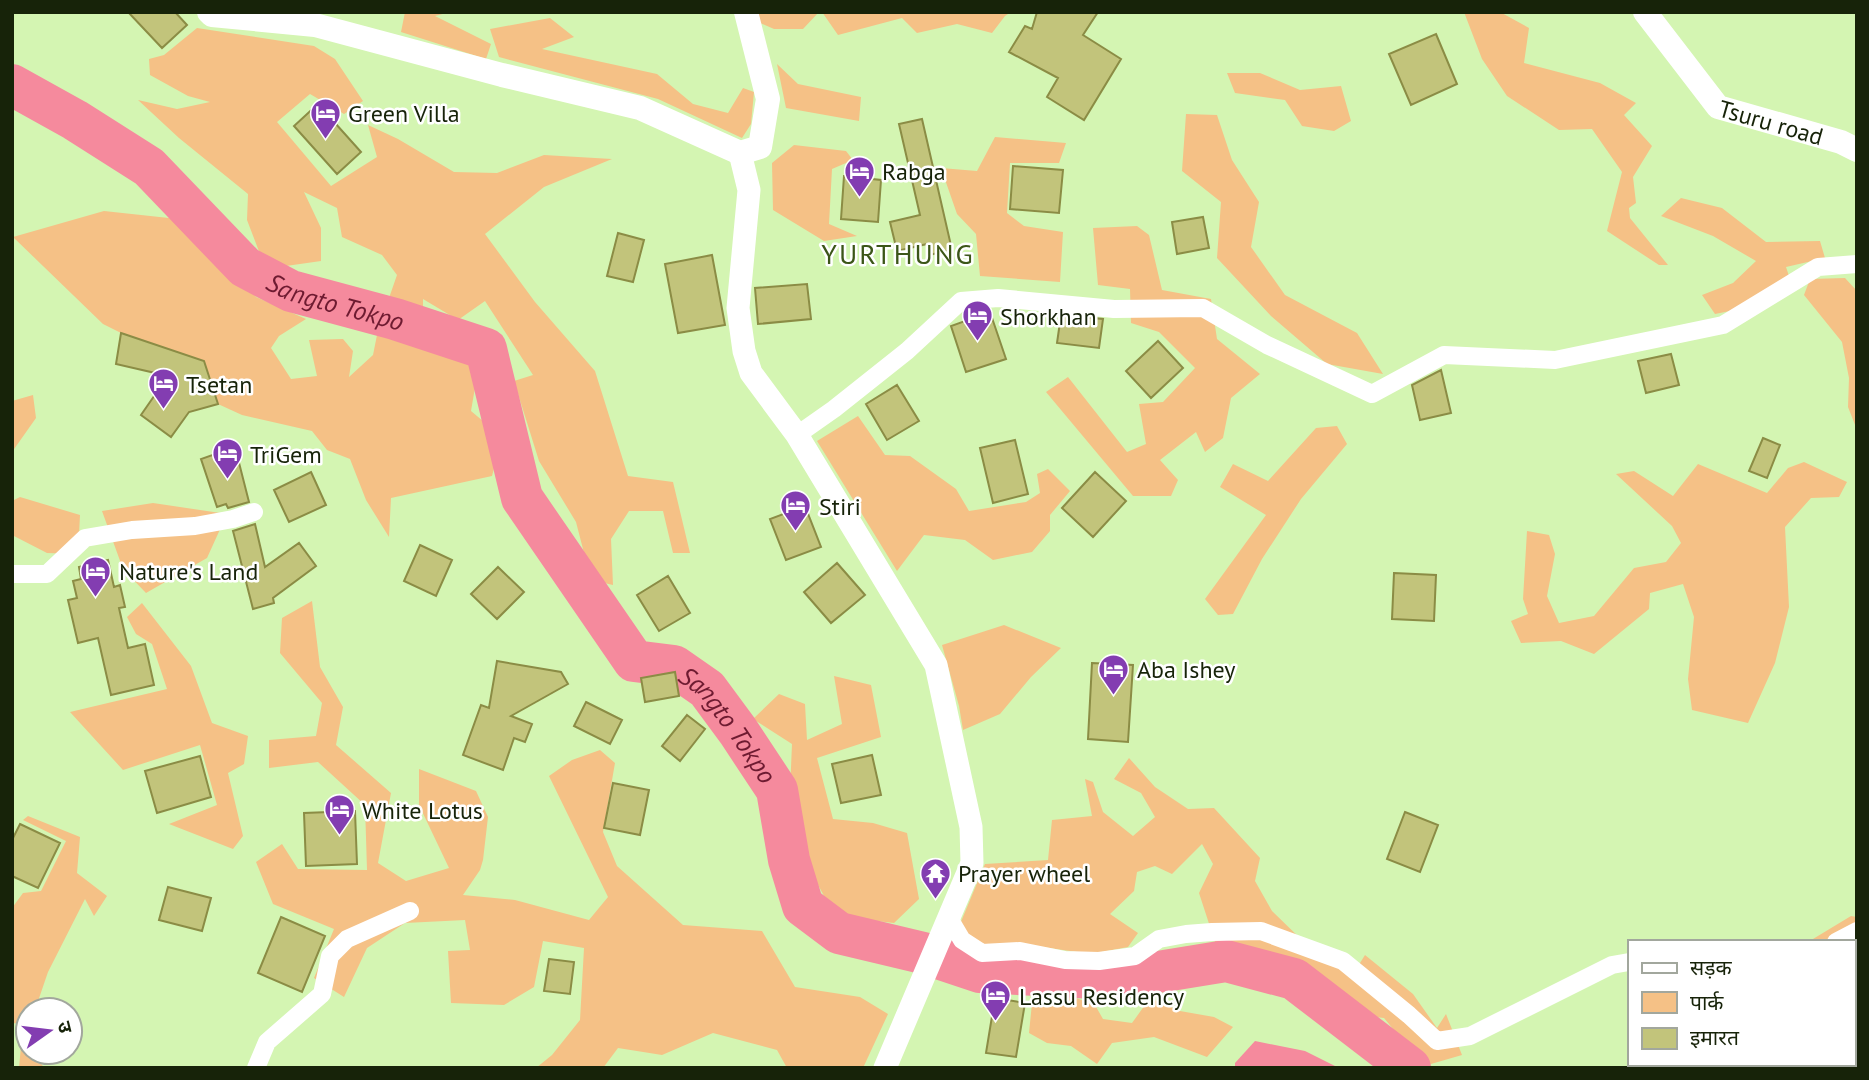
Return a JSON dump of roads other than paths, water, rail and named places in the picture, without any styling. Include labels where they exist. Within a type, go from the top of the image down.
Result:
[{"type":"main road","points":[[209,12],[212,15],[315,25],[502,75],[640,108],[740,153],[760,147],[768,99],[746,12]]},
{"type":"main road","name":"Tsuru road","points":[[1644,12],[1718,107],[1841,142],[1857,150]]},
{"type":"street","points":[[740,153],[749,190],[738,308],[744,351],[751,373],[797,435],[936,665],[971,827],[972,863],[885,1068]]},
{"type":"street","points":[[797,435],[907,351],[961,301],[998,298],[1114,309],[1203,309],[1267,345],[1372,394],[1444,355],[1555,360],[1723,325],[1818,267],[1857,264]]},
{"type":"street","points":[[12,574],[47,574],[85,538],[132,530],[195,526],[254,512]]},
{"type":"street","points":[[256,1068],[267,1042],[322,994],[330,956],[347,939],[410,911]]},
{"type":"street","points":[[944,929],[982,953],[1020,951],[1065,960],[1100,961],[1136,956],[1159,939],[1186,934],[1261,931],[1343,961],[1437,1041],[1470,1036],[1612,965],[1628,962]]},
{"type":"street","points":[[1840,940],[1857,931]]},
{"type":"waterway","name":"Sangto Tokpo","points":[[12,85],[75,120],[149,167],[245,267],[291,291],[395,319],[486,349],[522,498],[634,661],[674,666],[707,689],[738,731],[777,790],[789,860],[803,906],[839,933],[923,953],[980,972],[1115,979],[1226,961],[1294,979],[1410,1068]]},
{"type":"place","name":"Green Villa","points":[[325,140]]},
{"type":"place","name":"Rabga","points":[[859,198]]},
{"type":"place","name":"Shorkhan","points":[[977,343]]},
{"type":"place","name":"Tsetan","points":[[163,411]]},
{"type":"place","name":"TriGem","points":[[227,481]]},
{"type":"place","name":"Stiri","points":[[796,533]]},
{"type":"place","name":"Nature's Land","points":[[96,598]]},
{"type":"place","name":"Aba Ishey","points":[[1114,696]]},
{"type":"place","name":"White Lotus","points":[[339,837]]},
{"type":"place","name":"Prayer wheel","points":[[935,900]]},
{"type":"place","name":"Lassu Residency","points":[[996,1023]]},
{"type":"district","name":"YURTHUNG","points":[[898,253]]}]
